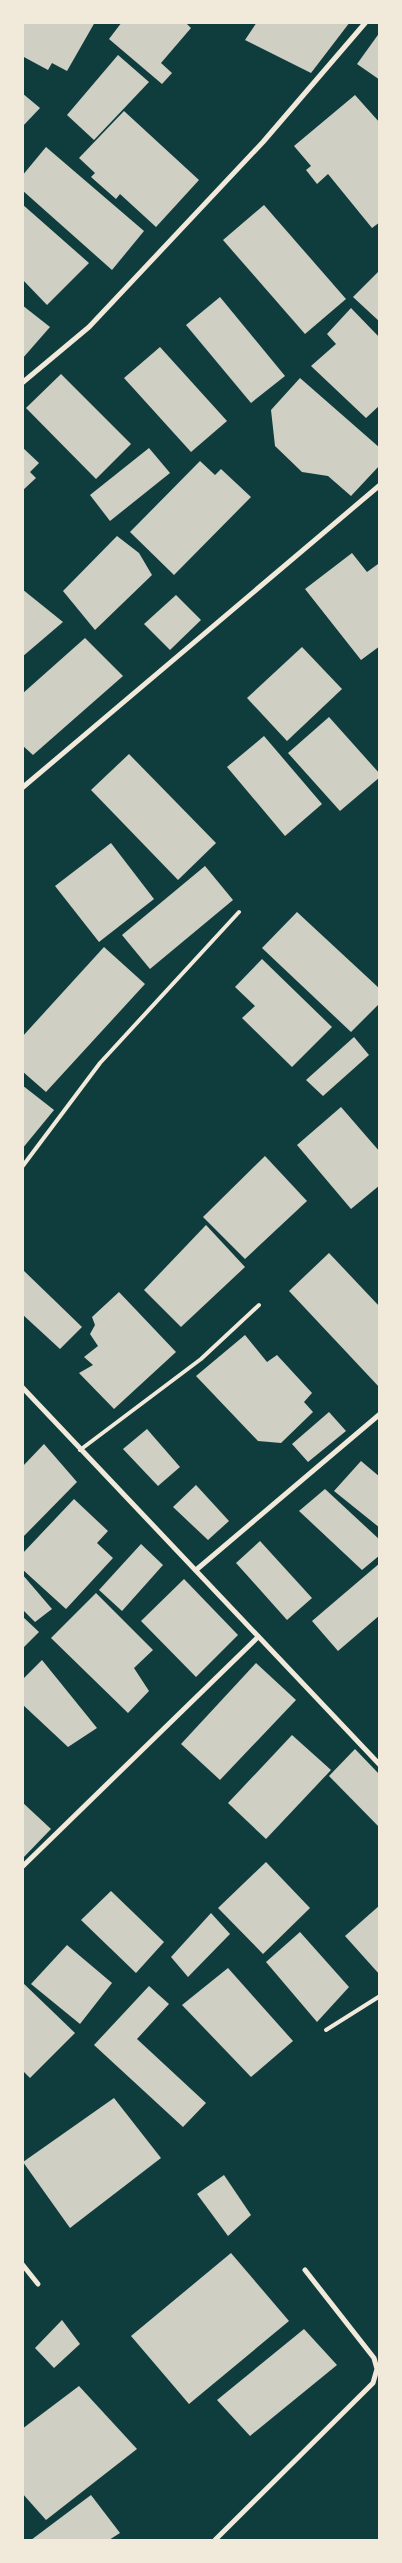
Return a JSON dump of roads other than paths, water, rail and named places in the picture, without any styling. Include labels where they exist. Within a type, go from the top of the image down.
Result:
[{"type":"street","points":[[22,383],[89,327],[263,142],[366,22]]},
{"type":"street","points":[[22,788],[380,485]]},
{"type":"street","points":[[22,1387],[380,1765]]},
{"type":"street","points":[[196,1570],[380,1414]]},
{"type":"street","points":[[22,1867],[258,1637]]},
{"type":"street","points":[[22,2264],[38,2284]]},
{"type":"street","points":[[215,2540],[373,2383],[377,2370],[374,2358],[304,2270]]},
{"type":"lane","points":[[22,1167],[100,1063],[239,912]]},
{"type":"lane","points":[[80,1450],[201,1359],[259,1305]]},
{"type":"lane","points":[[326,2030],[380,1996]]}]
